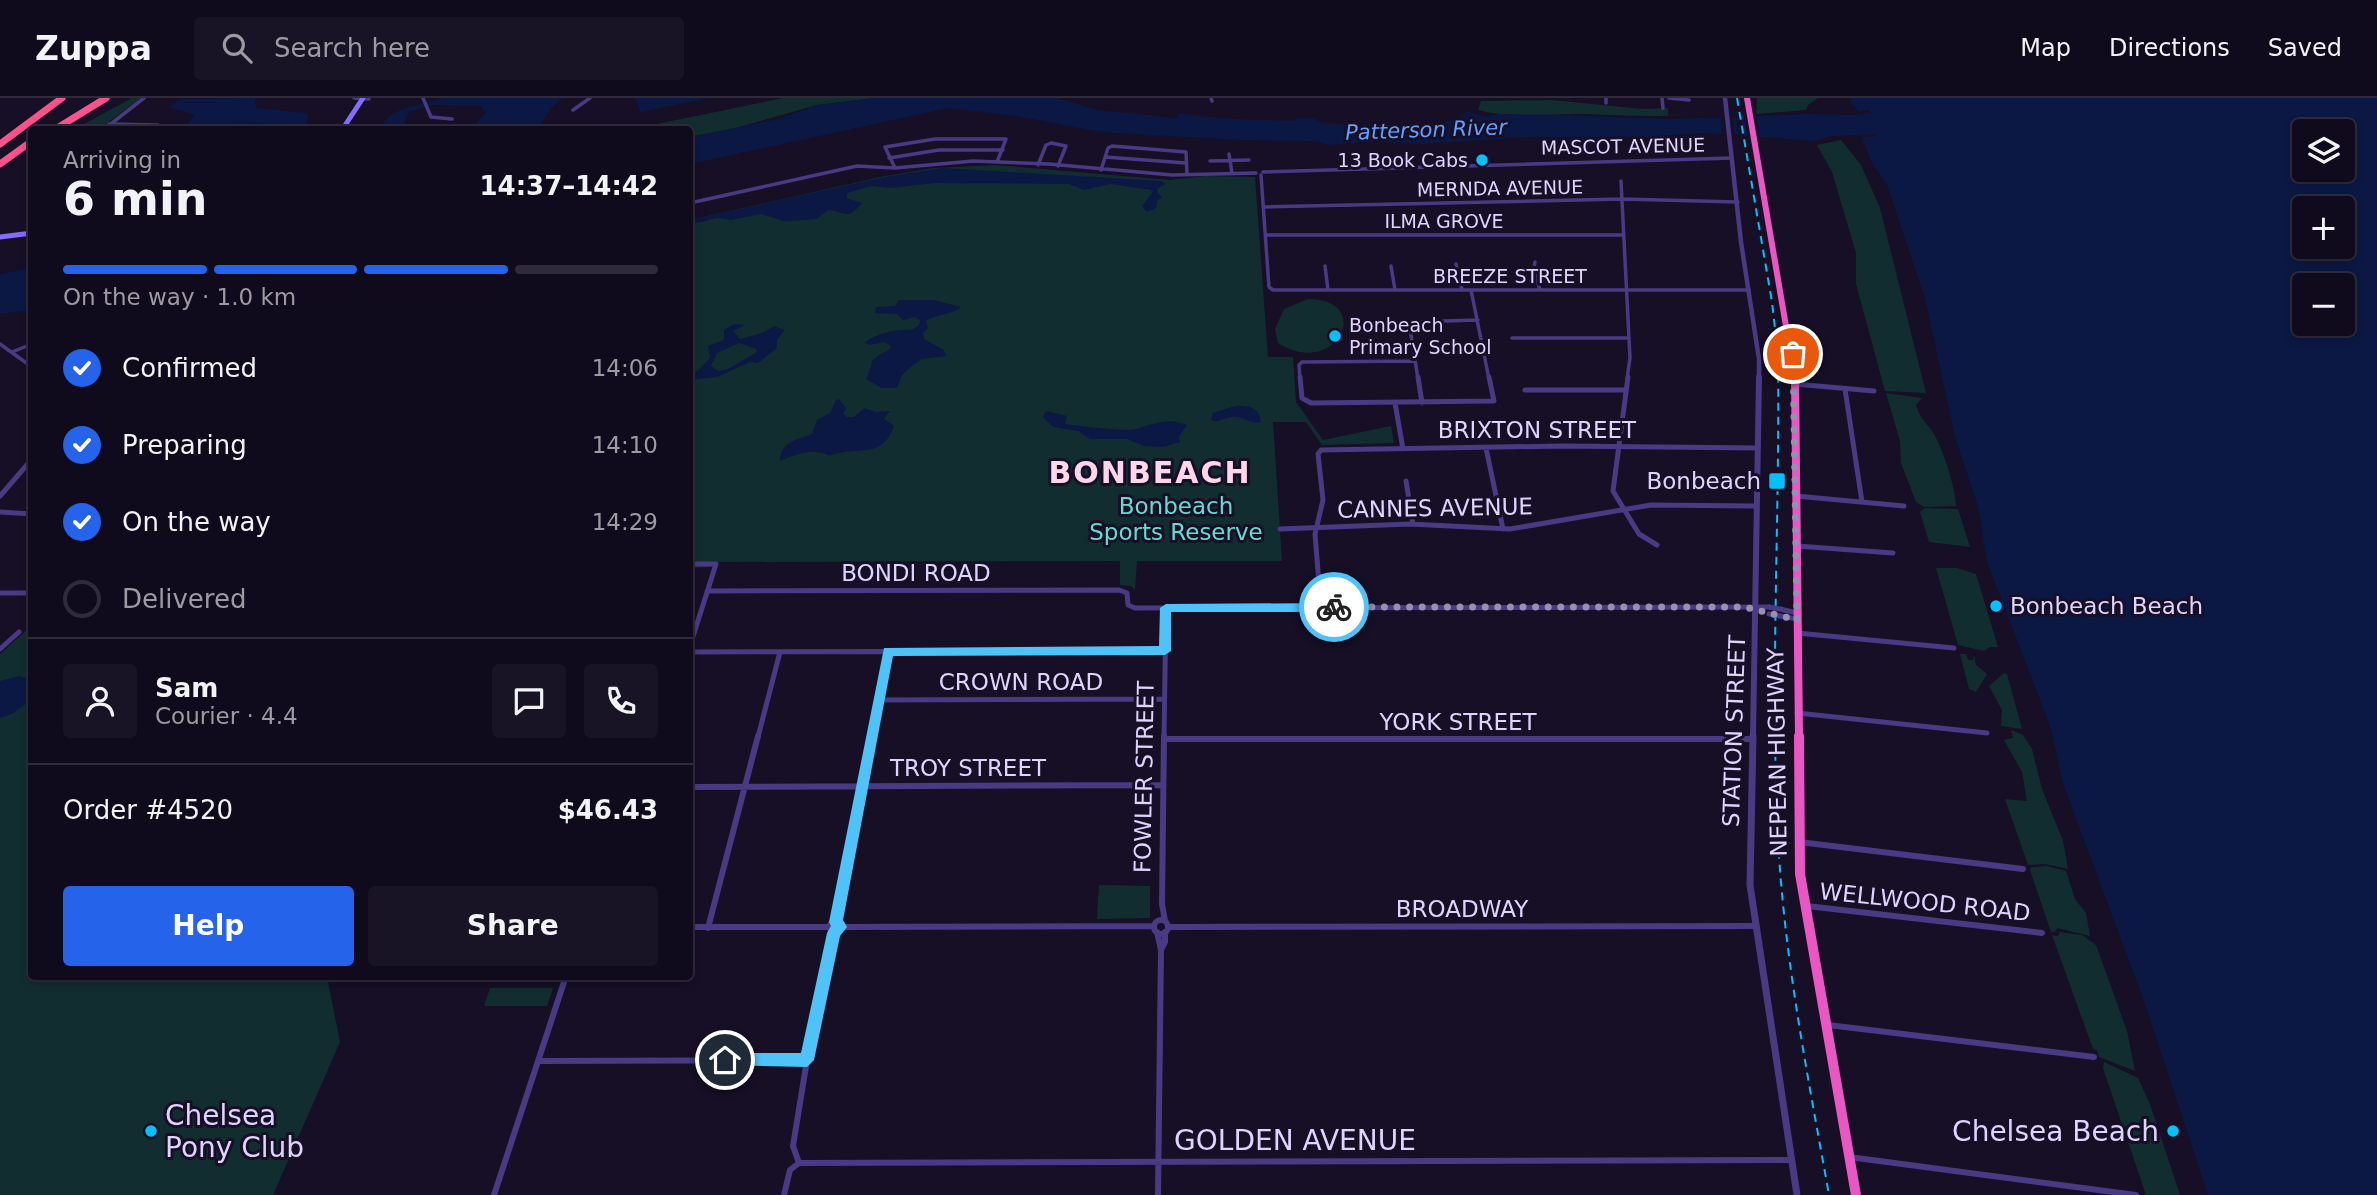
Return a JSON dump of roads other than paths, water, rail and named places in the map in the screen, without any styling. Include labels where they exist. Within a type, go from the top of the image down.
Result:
[{"type":"highway","points":[[0,143],[51,98]]},
{"type":"highway","points":[[0,143],[62,98]]},
{"type":"highway","points":[[52,126],[90,98]]},
{"type":"highway","points":[[60,126],[106,98]]},
{"type":"highway","name":"NEPEAN HIGHWAY","points":[[1747,98],[1794,362],[1799,842],[1804,906],[1856,1195]]},
{"type":"highway","points":[[3,162],[28,146]]},
{"type":"main road","points":[[344,126],[366,98]]},
{"type":"main road","points":[[0,237],[28,234]]},
{"type":"street","points":[[109,124],[144,98]]},
{"type":"street","points":[[354,98],[366,98]]},
{"type":"street","points":[[423,98],[431,117],[452,119]]},
{"type":"street","points":[[573,110],[590,98]]},
{"type":"street","points":[[1662,98],[1663,108]]},
{"type":"street","points":[[1672,98],[1689,100]]},
{"type":"street","name":"STATION STREET","points":[[1725,98],[1759,359],[1750,866],[1755,926],[1797,1195]]},
{"type":"street","points":[[109,124],[158,125]]},
{"type":"street","points":[[895,168],[884,149],[887,147],[942,139],[1004,138],[1007,141],[997,162]]},
{"type":"street","points":[[1039,165],[1046,145],[1062,144],[1066,146],[1057,166]]},
{"type":"street","points":[[1101,170],[1108,148],[1112,146],[1188,153],[1187,174]]},
{"type":"street","points":[[889,158],[939,150],[1003,150]]},
{"type":"street","points":[[1229,153],[1232,173]]},
{"type":"street","points":[[1105,157],[1186,163]]},
{"type":"street","name":"MASCOT AVENUE","points":[[1260,173],[1732,158]]},
{"type":"street","points":[[1210,161],[1249,160]]},
{"type":"street","points":[[693,202],[857,166],[895,168],[945,162],[997,162],[1187,174],[1260,173],[1266,236]]},
{"type":"street","points":[[1620,181],[1630,358],[1613,491],[1640,536],[1657,545]]},
{"type":"street","name":"MERNDA AVENUE","points":[[1264,207],[1622,199],[1738,202]]},
{"type":"street","name":"ILMA GROVE","points":[[1266,236],[1623,235]]},
{"type":"street","name":"BREEZE STREET","points":[[1266,236],[1271,289],[1749,290]]},
{"type":"street","points":[[1535,262],[1534,269],[1540,290]]},
{"type":"street","points":[[1456,264],[1462,290]]},
{"type":"street","points":[[1325,266],[1328,290]]},
{"type":"street","points":[[1391,266],[1395,290]]},
{"type":"street","points":[[1415,360],[1305,361],[1299,364],[1302,398],[1305,402],[1395,403],[1486,403],[1495,400],[1471,290]]},
{"type":"street","points":[[1422,403],[1409,322],[1478,320]]},
{"type":"street","points":[[1512,338],[1629,338]]},
{"type":"street","points":[[0,344],[28,364]]},
{"type":"street","points":[[11,352],[28,346]]},
{"type":"street","points":[[1795,384],[1874,391]]},
{"type":"street","points":[[1845,389],[1862,502]]},
{"type":"street","points":[[1525,390],[1626,390]]},
{"type":"street","points":[[1395,403],[1403,449]]},
{"type":"street","name":"BRIXTON STREET","points":[[1316,528],[1323,500],[1318,454],[1326,448],[1758,448]]},
{"type":"street","points":[[1486,448],[1503,529]]},
{"type":"street","points":[[0,496],[28,464]]},
{"type":"street","points":[[1406,481],[1413,524]]},
{"type":"street","points":[[1796,496],[1904,506]]},
{"type":"street","name":"CANNES AVENUE","points":[[1280,529],[1413,524],[1503,529],[1656,505],[1756,506]]},
{"type":"street","points":[[0,513],[28,514]]},
{"type":"street","points":[[1316,528],[1321,607]]},
{"type":"street","points":[[1797,546],[1893,553]]},
{"type":"street","points":[[693,564],[716,564],[697,611],[693,631]]},
{"type":"street","name":"BONDI ROAD","points":[[707,591],[1125,592],[1130,606],[1166,608]]},
{"type":"street","points":[[0,593],[28,593]]},
{"type":"street","points":[[1166,608],[1756,608],[1797,616]]},
{"type":"street","name":"FOWLER STREET","points":[[1158,1195],[1161,950],[1165,942],[1161,927],[1166,608]]},
{"type":"street","points":[[0,649],[19,632]]},
{"type":"street","points":[[1797,633],[1954,648]]},
{"type":"street","points":[[693,652],[1165,651]]},
{"type":"street","points":[[708,928],[780,652]]},
{"type":"street","points":[[693,928],[831,930],[838,925],[888,652]]},
{"type":"street","name":"CROWN ROAD","points":[[878,700],[1164,699]]},
{"type":"street","points":[[1797,712],[1987,733]]},
{"type":"street","name":"YORK STREET","points":[[1164,739],[1752,739]]},
{"type":"street","name":"TROY STREET","points":[[693,786],[1163,785]]},
{"type":"street","points":[[1799,842],[2023,869]]},
{"type":"street","name":"WELLWOOD ROAD","points":[[1804,906],[2042,933]]},
{"type":"street","name":"BROADWAY","points":[[838,925],[1755,926]]},
{"type":"street","points":[[784,1195],[790,1170],[799,1163],[793,1146],[831,930]]},
{"type":"street","points":[[494,1195],[565,980]]},
{"type":"street","points":[[1825,1025],[2094,1058]]},
{"type":"street","points":[[538,1061],[807,1060]]},
{"type":"street","points":[[1849,1157],[2136,1195]]},
{"type":"street","name":"GOLDEN AVENUE","points":[[799,1163],[1792,1160]]},
{"type":"water","points":[[256,98],[254,103],[257,108],[307,113],[308,118],[304,126],[235,123],[224,126],[186,126],[195,115],[169,107],[181,99]]},
{"type":"water","points":[[443,98],[563,98],[552,107],[540,126],[474,126],[485,113],[482,106],[431,105],[409,112],[403,126],[382,126],[391,115],[399,111]]},
{"type":"water","points":[[635,98],[709,98],[640,112]]},
{"type":"water","name":"Patterson River","points":[[875,98],[1058,98],[1097,110],[1177,118],[1179,113],[1237,119],[1295,121],[1295,118],[1312,118],[1323,123],[1419,126],[1419,123],[1451,121],[1467,111],[1485,117],[1499,114],[1666,119],[1872,113],[1868,110],[1859,111],[1851,104],[1851,98],[2377,98],[2377,1195],[2208,1195],[2143,998],[2062,781],[2051,729],[1987,562],[1978,506],[1955,437],[1925,298],[1888,187],[1871,161],[1862,137],[1877,134],[1832,136],[1814,141],[1705,133],[1328,145],[1315,141],[1239,140],[1101,132],[1016,116],[949,108],[693,163],[693,136],[782,118],[817,105]]},
{"type":"water","points":[[943,168],[1161,181],[1166,184],[1158,188],[1157,192],[1162,197],[1157,201],[1156,208],[1147,212],[1142,206],[1152,193],[1151,190],[1111,184],[1084,190],[1069,184],[935,183],[891,188],[871,186],[847,193],[847,198],[862,203],[850,214],[828,210],[817,219],[784,221],[761,214],[731,220],[717,218],[693,224],[693,219],[885,177]]},
{"type":"water","points":[[28,269],[28,310],[0,314],[0,274]]},
{"type":"water","points":[[899,300],[934,300],[961,307],[926,321],[928,328],[923,333],[924,339],[944,350],[946,356],[922,359],[902,375],[897,388],[882,388],[866,379],[873,359],[891,346],[885,342],[869,345],[865,342],[893,331],[912,330],[919,325],[920,320],[915,317],[903,320],[897,314],[875,313],[876,307],[895,306]]},
{"type":"water","points":[[734,324],[745,325],[733,331],[740,339],[762,333],[774,326],[785,330],[777,340],[777,348],[758,363],[750,362],[717,377],[693,380],[693,373],[710,358],[708,346],[724,340],[724,330]],"holes":[[[739,343],[756,349],[757,352],[728,369],[718,371],[711,366],[717,353]]]},
{"type":"water","points":[[839,399],[846,408],[843,414],[847,417],[854,417],[864,408],[876,412],[890,411],[884,419],[894,426],[889,437],[875,448],[866,450],[830,456],[805,452],[780,461],[786,445],[812,434],[817,420],[830,413]]},
{"type":"water","points":[[1235,406],[1256,410],[1261,422],[1237,417],[1211,420],[1213,413]]},
{"type":"water","points":[[1046,411],[1067,416],[1065,424],[1096,428],[1126,430],[1170,421],[1187,425],[1179,436],[1180,442],[1163,447],[1144,446],[1127,439],[1090,439],[1078,431],[1053,427],[1043,417]]},
{"type":"water","points":[[19,676],[28,679],[28,702],[12,714],[0,718],[0,681]]},
{"type":"railway","points":[[1737,98],[1772,302],[1778,355],[1775,717],[1781,883],[1798,1017],[1829,1195]]},
{"type":"place","name":"13 Book Cabs","points":[[1482,160]]},
{"type":"place","name":"Bonbeach Primary School","points":[[1335,336]]},
{"type":"place","name":"Bonbeach","points":[[1777,481]]},
{"type":"place","name":"Bonbeach Beach","points":[[1996,606]]},
{"type":"place","name":"Chelsea Pony Club","points":[[151,1131]]},
{"type":"place","name":"Chelsea Beach","points":[[2173,1131]]},
{"type":"district","name":"BONBEACH","points":[[1150,472]]},
{"type":"park label","name":"Bonbeach Sports Reserve","points":[[1176,519]]}]
